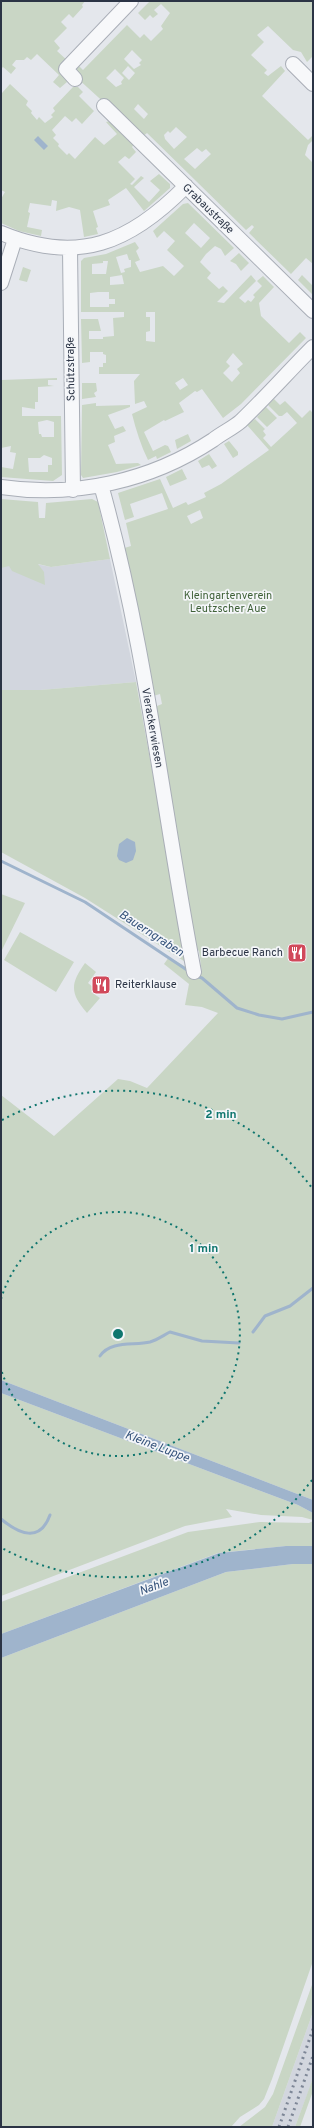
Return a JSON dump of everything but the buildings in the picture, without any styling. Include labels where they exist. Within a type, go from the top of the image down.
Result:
[{"type":"street","points":[[75,79],[66,69],[131,1]]},
{"type":"street","points":[[292,64],[313,84]]},
{"type":"street","name":"Grabaustraße","points":[[104,106],[313,311]]},
{"type":"street","points":[[1,233],[15,239],[42,246],[70,249],[114,239],[136,229],[164,208],[186,186]]},
{"type":"street","points":[[1,283],[15,239]]},
{"type":"street","name":"Schützstraße","points":[[70,249],[73,490]]},
{"type":"street","points":[[1,487],[40,491],[73,490],[142,475],[191,454],[240,422],[313,346]]},
{"type":"street","name":"Vierackerwiesen","points":[[101,485],[121,556],[194,972]]},
{"type":"shaded area","points":[[1,557],[51,567],[110,559],[136,682],[40,690],[1,690]]},
{"type":"shaded area","points":[[313,2012],[313,2079],[295,2127],[272,2127]]},
{"type":"green space","points":[[1,1],[85,1],[82,5],[83,7],[73,18],[69,14],[61,22],[67,28],[54,41],[60,48],[57,51],[69,62],[66,78],[67,82],[60,88],[53,82],[59,75],[37,54],[31,60],[27,57],[24,60],[16,60],[12,65],[16,68],[11,74],[3,67],[1,69]]},
{"type":"green space","points":[[150,1],[313,1],[313,56],[307,62],[301,52],[293,50],[268,26],[257,35],[264,42],[251,55],[267,70],[264,73],[268,76],[281,66],[285,71],[262,96],[308,140],[313,135],[313,140],[308,145],[305,155],[313,163],[313,264],[306,258],[291,274],[249,233],[254,227],[252,225],[246,230],[147,133],[142,137],[76,77],[77,64],[83,70],[127,25],[140,38],[144,34],[151,41],[163,29],[161,26],[170,13],[161,4],[154,10],[158,14],[153,18],[150,15],[145,20],[138,13]],"holes":[[[132,50],[142,60],[139,63],[141,65],[134,69],[124,59]],[[128,66],[135,73],[129,80],[122,73]],[[115,69],[124,78],[121,82],[122,84],[116,87],[106,78]],[[138,104],[148,114],[144,119],[134,109]],[[176,127],[187,137],[174,149],[165,139],[164,135],[168,131],[170,133]],[[197,148],[202,152],[206,149],[211,154],[195,169],[184,159]]]},
{"type":"green space","points":[[10,84],[28,101],[26,105],[32,111],[31,113],[37,120],[39,117],[45,123],[53,117],[51,115],[55,111],[53,108],[73,87],[78,87],[83,92],[79,96],[94,111],[82,124],[76,118],[72,122],[65,116],[52,130],[56,135],[53,138],[59,144],[58,146],[67,155],[69,153],[75,159],[95,137],[104,145],[117,134],[106,122],[110,121],[135,143],[132,147],[136,152],[129,159],[125,156],[118,162],[135,179],[130,184],[132,185],[141,176],[144,178],[134,187],[149,202],[160,190],[150,181],[159,174],[170,184],[170,188],[144,211],[126,188],[108,200],[110,205],[93,211],[98,227],[96,228],[98,234],[84,237],[80,210],[69,207],[56,211],[57,201],[52,200],[51,206],[30,203],[28,212],[30,213],[27,227],[42,230],[41,236],[19,231],[1,223],[1,199],[5,192],[1,190],[1,96]]},
{"type":"green space","points":[[188,203],[234,248],[225,256],[221,249],[215,246],[200,262],[211,273],[207,278],[219,289],[223,286],[228,291],[217,302],[224,303],[251,275],[256,281],[239,298],[245,303],[248,300],[251,302],[255,297],[253,295],[262,286],[257,281],[263,276],[274,287],[259,303],[261,316],[289,343],[300,332],[306,338],[241,404],[223,418],[202,389],[197,392],[195,391],[179,403],[184,412],[165,421],[164,420],[144,432],[153,451],[165,445],[168,446],[171,452],[157,459],[156,456],[148,460],[139,438],[132,414],[147,407],[144,401],[135,404],[134,381],[140,374],[99,374],[99,367],[103,367],[103,363],[106,363],[106,355],[103,354],[103,352],[90,352],[90,362],[82,363],[81,319],[98,319],[101,331],[89,331],[89,339],[103,339],[103,337],[114,336],[113,318],[124,317],[124,312],[81,312],[81,261],[84,258],[106,254],[135,242],[139,248],[136,251],[140,260],[135,262],[140,272],[163,266],[174,276],[184,266],[167,250],[175,241],[164,231],[157,238],[153,231],[183,204]],"holes":[[[194,223],[210,238],[201,248],[185,233]],[[127,254],[129,260],[131,260],[131,267],[124,269],[125,272],[121,273],[116,257]],[[108,261],[106,274],[92,274],[92,264]],[[122,275],[124,284],[110,285],[110,277]],[[109,292],[109,299],[115,299],[115,304],[109,304],[109,307],[90,307],[90,293]],[[146,312],[155,312],[155,342],[146,341],[146,332],[150,331],[150,317],[146,317]],[[233,353],[243,364],[237,369],[240,373],[232,382],[223,373],[230,366],[226,362]],[[183,378],[188,385],[180,390],[175,383]]]},
{"type":"green space","points":[[239,253],[249,263],[241,271],[236,264],[230,261]]},
{"type":"green space","points":[[23,267],[31,270],[27,282],[19,280]]},
{"type":"green space","points":[[302,275],[313,286],[313,295],[298,280]]},
{"type":"green space","points":[[57,378],[57,380],[48,380],[48,385],[54,386],[38,387],[38,402],[35,402],[35,409],[22,407],[22,416],[61,416],[62,475],[53,481],[1,477],[1,467],[13,469],[16,453],[10,452],[11,446],[1,448],[1,380]],"holes":[[[47,420],[54,422],[54,437],[42,437],[41,434],[39,434],[38,422]],[[44,455],[52,458],[52,465],[48,465],[48,472],[29,472],[28,458],[40,458]]]},
{"type":"green space","points":[[82,383],[96,383],[97,391],[94,393],[96,397],[82,399]]},
{"type":"green space","name":"Kleingartenverein Leutzscher Aue","points":[[274,399],[280,405],[285,401],[302,418],[310,410],[313,413],[313,1500],[1,1380],[1,1095],[54,1136],[118,1079],[130,1081],[147,1088],[218,1013],[202,1007],[185,1005],[189,984],[164,964],[169,957],[194,972],[202,973],[199,951],[193,946],[154,711],[157,706],[162,704],[160,694],[153,696],[121,549],[131,546],[126,523],[168,509],[162,493],[130,504],[134,517],[125,520],[118,493],[160,479],[173,508],[186,502],[188,505],[206,497],[204,493],[221,484],[269,450],[247,425],[255,419],[265,429],[263,431],[266,435],[263,438],[271,447],[297,423],[287,412],[282,416],[279,416],[268,405]],"holes":[[[200,510],[203,518],[191,524],[187,516]]]},
{"type":"green space","points":[[96,403],[96,406],[130,405],[130,407],[108,415],[115,429],[123,426],[126,431],[114,436],[115,442],[108,445],[116,464],[138,463],[141,465],[117,472],[83,478],[81,475],[82,405]]},
{"type":"green space","points":[[266,407],[277,418],[267,427],[257,417]]},
{"type":"green space","points":[[188,434],[191,441],[177,449],[175,440]]},
{"type":"green space","points":[[229,441],[238,452],[238,455],[233,458],[224,444]]},
{"type":"green space","points":[[209,454],[217,466],[212,469],[209,465],[202,468],[198,461]]},
{"type":"green space","points":[[182,469],[187,479],[170,486],[166,477]]},
{"type":"green space","points":[[1,499],[38,502],[39,518],[45,518],[46,503],[92,499],[98,502],[110,559],[51,567],[38,564],[44,572],[45,585],[12,571],[9,566],[1,568]]},
{"type":"green space","points":[[136,682],[187,963],[85,898],[1,852],[1,690],[40,690]]},
{"type":"green space","points":[[1,894],[25,903],[1,952]]},
{"type":"green space","points":[[20,932],[74,962],[56,992],[4,960]]},
{"type":"green space","points":[[85,963],[96,972],[88,983],[94,988],[91,992],[100,998],[87,1013],[77,1000],[74,988],[80,970]]},
{"type":"green space","points":[[1,1393],[298,1505],[313,1513],[313,1520],[302,1517],[261,1515],[226,1509],[232,1517],[185,1526],[1,1596]]},
{"type":"green space","points":[[313,1521],[313,1546],[286,1546],[218,1553],[1,1634],[1,1602],[188,1532],[260,1522],[309,1523]]},
{"type":"green space","points":[[293,1564],[313,1564],[313,1961],[264,2099],[259,2105],[240,2117],[231,2127],[1,2127],[1,1658],[226,1572]]},
{"type":"green space","points":[[313,1982],[313,2012],[272,2127],[239,2127],[265,2107],[273,2094]]},
{"type":"green space","points":[[313,2078],[313,2091],[300,2127],[295,2127]]},
{"type":"water","points":[[38,136],[48,146],[44,150],[34,140]]},
{"type":"water","points":[[127,838],[135,842],[136,851],[133,860],[126,863],[119,860],[117,856],[119,844]]},
{"type":"water","name":"Kleine Luppe","points":[[1,1380],[313,1500],[313,1513],[298,1505],[1,1393]]},
{"type":"water","name":"Nahle","points":[[286,1546],[313,1546],[313,1564],[293,1564],[226,1572],[1,1658],[1,1634],[219,1553]]},
{"type":"waterway","name":"Bauerngraben","points":[[1,861],[85,902],[190,972]]},
{"type":"waterway","name":"Bauerngraben","points":[[196,976],[202,978],[237,1008],[259,1015],[282,1019],[313,1012]]},
{"type":"waterway","points":[[253,1332],[265,1316],[290,1306],[313,1288]]},
{"type":"waterway","points":[[100,1356],[110,1348],[123,1344],[150,1342],[170,1332],[202,1341],[239,1343]]},
{"type":"waterway","points":[[1,1519],[22,1532],[35,1533],[41,1530],[46,1524],[50,1515]]},
{"type":"railway","points":[[279,2127],[313,2029]]},
{"type":"railway","points":[[288,2127],[313,2056]]},
{"type":"place","name":"Barbecue Ranch","points":[[297,953]]},
{"type":"place","name":"Reiterklause","points":[[101,985]]}]
